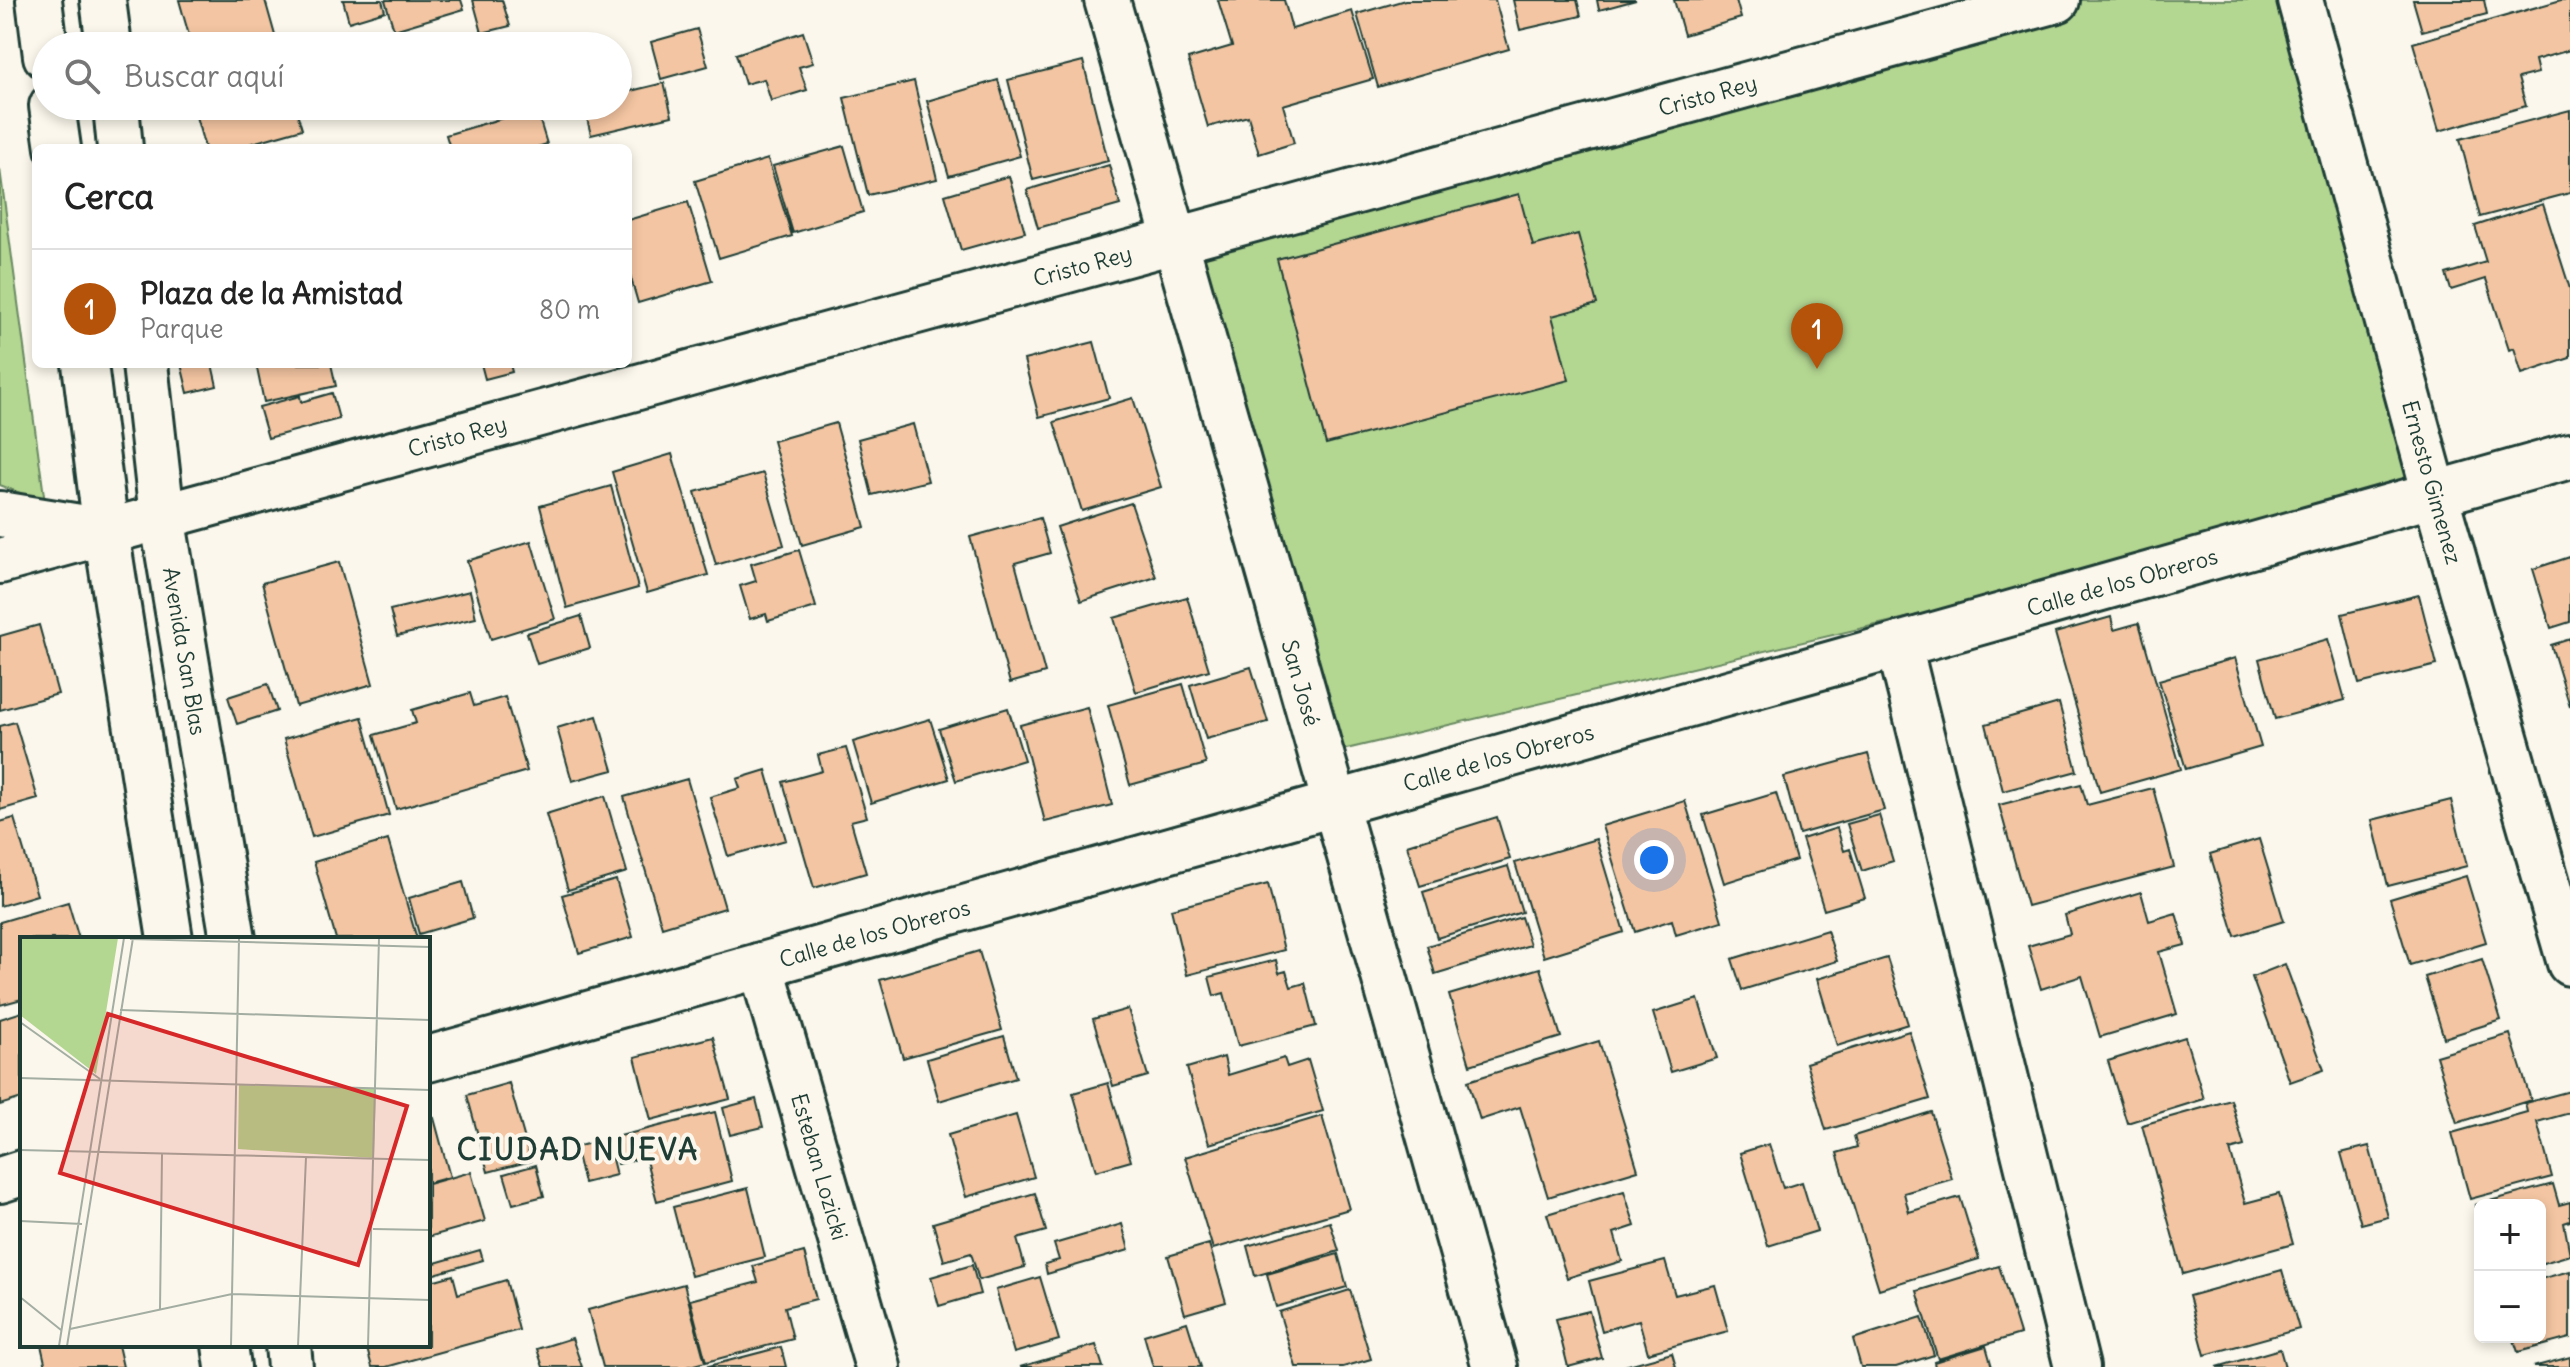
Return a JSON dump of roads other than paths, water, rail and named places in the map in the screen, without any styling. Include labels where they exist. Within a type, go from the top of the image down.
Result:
[{"type":"street","points":[[39,0],[43,32]]},
{"type":"street","points":[[103,0],[107,32]]},
{"type":"street","name":"San José","points":[[1107,0],[1495,1367]]},
{"type":"street","name":"Cristo Rey","points":[[0,561],[2057,0]]},
{"type":"street","name":"Ernesto Gimenez","points":[[2300,0],[2435,494],[2570,963]]},
{"type":"street","points":[[54,120],[57,144]]},
{"type":"street","points":[[117,120],[120,144]]},
{"type":"street","points":[[86,368],[106,531],[170,937]]},
{"type":"street","name":"Avenida San Blas","points":[[145,368],[162,516],[233,937]]},
{"type":"street","name":"Calle de los Obreros","points":[[430,1058],[2570,456]]},
{"type":"street","points":[[0,514],[106,531]]},
{"type":"street","points":[[1899,645],[2077,1367]]},
{"type":"street","name":"Esteban Lozicki","points":[[761,965],[878,1367]]},
{"type":"street","points":[[0,1180],[20,1174]]},
{"type":"street","points":[[225,1347],[228,1367]]},
{"type":"street","points":[[288,1347],[290,1367]]},
{"type":"place","name":"Plaza de la Amistad","points":[[1817,369]]},
{"type":"district","name":"CIUDAD NUEVA","points":[[578,1150]]}]
